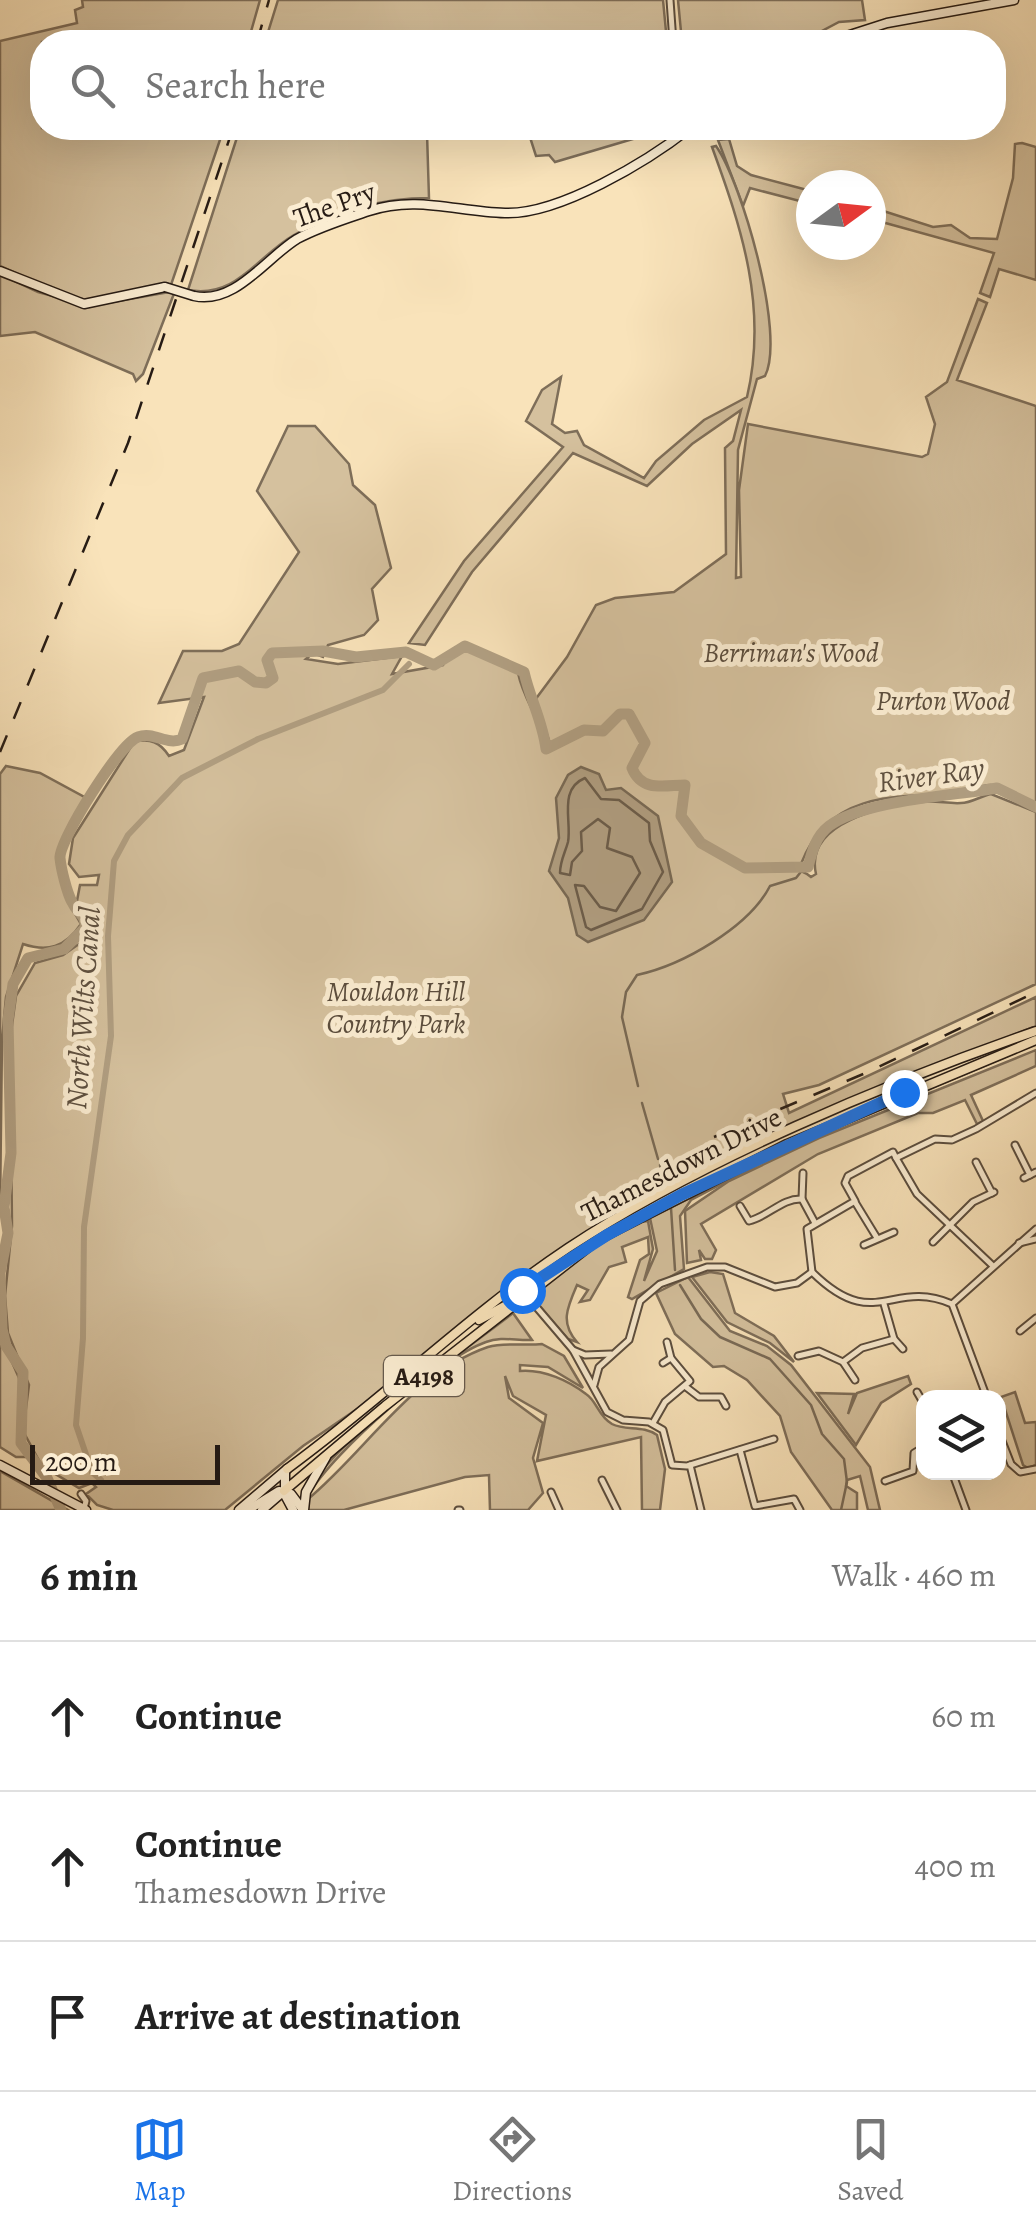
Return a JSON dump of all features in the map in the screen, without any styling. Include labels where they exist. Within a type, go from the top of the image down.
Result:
[{"type":"main road","points":[[865,30],[1014,0]]},
{"type":"main road","name":"The Pry","points":[[0,271],[84,304],[166,287],[194,296],[224,294],[295,240],[373,210],[436,203],[503,213],[540,209],[652,155],[672,140]]},
{"type":"main road","name":"Thamesdown Drive","points":[[284,1492],[519,1293],[637,1213],[874,1095],[1036,1030]]},
{"type":"main road","name":"Thamesdown Drive","points":[[676,1193],[1036,1040]]},
{"type":"main road","name":"Thamesdown Drive","points":[[519,1293],[637,1213]]},
{"type":"main road","name":"A4198","points":[[287,1469],[471,1324],[519,1293]]},
{"type":"main road","points":[[304,1510],[306,1492],[329,1453]]},
{"type":"main road","points":[[0,1465],[52,1496],[85,1510]]},
{"type":"main road","points":[[287,1469],[284,1492],[293,1510]]},
{"type":"main road","points":[[239,1510],[287,1469]]},
{"type":"main road","points":[[248,1510],[270,1493],[284,1492],[304,1510]]},
{"type":"main road","points":[[262,1510],[284,1492]]},
{"type":"main road","points":[[262,1510],[280,1510]]},
{"type":"street","points":[[670,0],[672,30]]},
{"type":"street","points":[[896,1158],[936,1139],[952,1140],[1036,1093]]},
{"type":"street","points":[[1014,1145],[1030,1175]]},
{"type":"street","points":[[877,1238],[846,1178],[893,1152],[914,1190],[992,1265]]},
{"type":"street","points":[[933,1242],[973,1202],[993,1193],[976,1162]]},
{"type":"street","points":[[803,1173],[802,1198],[816,1223]]},
{"type":"street","points":[[740,1206],[749,1221],[768,1216],[786,1200],[802,1198]]},
{"type":"street","points":[[855,1201],[816,1223],[806,1234],[812,1272],[847,1300],[884,1304],[922,1294],[952,1304]]},
{"type":"street","points":[[952,1304],[1036,1229]]},
{"type":"street","points":[[864,1244],[894,1232]]},
{"type":"street","points":[[1020,1243],[1036,1239]]},
{"type":"street","points":[[587,1374],[598,1370],[629,1340],[643,1298],[679,1276],[721,1266],[776,1287],[797,1283],[812,1272]]},
{"type":"street","points":[[519,1293],[573,1350],[601,1405],[611,1415],[653,1423],[668,1440],[672,1465],[690,1465],[774,1439]]},
{"type":"street","points":[[884,1304],[894,1339],[902,1349]]},
{"type":"street","points":[[952,1304],[983,1390]]},
{"type":"street","points":[[1020,1332],[1036,1318]]},
{"type":"street","points":[[843,1362],[862,1348],[894,1339]]},
{"type":"street","points":[[653,1423],[665,1402],[686,1387],[690,1379],[671,1358],[668,1342]]},
{"type":"street","points":[[573,1350],[595,1356],[614,1354]]},
{"type":"street","points":[[798,1356],[817,1350],[843,1362],[856,1380]]},
{"type":"street","points":[[580,1362],[585,1355]]},
{"type":"street","points":[[594,1385],[598,1370],[595,1356]]},
{"type":"street","points":[[662,1363],[671,1358]]},
{"type":"street","points":[[686,1387],[698,1397],[722,1398],[726,1406]]},
{"type":"street","points":[[1006,1449],[1014,1467],[1022,1472],[1036,1469]]},
{"type":"street","points":[[740,1450],[755,1506],[794,1498],[800,1510]]},
{"type":"street","points":[[885,1481],[912,1471],[916,1453]]},
{"type":"street","points":[[690,1465],[701,1510]]},
{"type":"street","points":[[602,1480],[617,1510]]},
{"type":"street","points":[[955,1480],[966,1510]]},
{"type":"street","points":[[551,1492],[555,1507]]},
{"type":"street","points":[[81,1494],[86,1501],[85,1510]]},
{"type":"green space","points":[[82,0],[260,0],[251,30],[47,30],[77,23],[75,10],[83,7]]},
{"type":"green space","points":[[278,0],[663,0],[666,30],[269,30]]},
{"type":"green space","points":[[678,0],[862,0],[865,20],[839,22],[824,30],[681,30]]},
{"type":"green space","points":[[30,34],[30,140],[220,140],[171,285],[87,300],[64,295],[0,266],[0,41]]},
{"type":"green space","points":[[236,140],[427,140],[429,198],[376,203],[326,219],[294,235],[233,282],[205,291],[188,290]]},
{"type":"green space","points":[[531,140],[629,140],[555,162],[549,155],[536,156]]},
{"type":"green space","points":[[718,140],[729,140],[737,166],[751,175],[796,187],[796,200],[750,188],[743,206]]},
{"type":"green space","points":[[1015,144],[1036,147],[1036,280],[999,269],[990,297],[980,293],[994,253],[886,223],[886,212],[933,227],[951,225],[970,238],[997,239],[1013,178]]},
{"type":"green space","points":[[716,146],[748,224],[770,328],[765,376],[757,379],[738,450],[736,578],[741,577],[739,490],[748,424],[922,457],[928,454],[935,424],[926,397],[947,382],[978,299],[987,303],[957,380],[1036,406],[1036,804],[1016,801],[991,785],[958,795],[906,796],[863,804],[827,824],[812,841],[801,864],[795,865],[745,868],[718,849],[708,848],[745,870],[787,869],[811,877],[816,874],[816,856],[822,841],[834,829],[868,813],[921,802],[965,803],[991,794],[1036,812],[1036,984],[819,1085],[783,1094],[789,1113],[1036,997],[1036,1026],[833,1107],[713,1163],[503,1286],[499,1296],[395,1383],[303,1446],[225,1510],[113,1510],[97,1505],[86,1494],[96,1487],[92,1483],[79,1488],[42,1466],[23,1431],[29,1385],[8,1333],[5,1296],[12,1226],[10,1040],[16,996],[35,963],[63,955],[86,939],[87,921],[76,906],[80,885],[97,885],[99,875],[79,877],[69,864],[73,838],[134,742],[154,742],[169,756],[184,750],[204,697],[159,703],[183,651],[222,651],[239,644],[299,552],[257,491],[288,426],[315,426],[349,464],[353,485],[375,505],[391,568],[372,589],[378,620],[364,635],[328,645],[323,657],[313,653],[306,659],[338,664],[402,656],[392,674],[443,665],[451,651],[469,645],[518,673],[546,751],[552,749],[535,700],[567,657],[596,605],[615,598],[674,592],[726,554],[725,448],[733,441],[741,410],[692,444],[647,486],[573,453],[472,572],[425,645],[409,643],[464,561],[563,447],[526,421],[542,390],[561,377],[552,424],[565,433],[577,431],[584,445],[644,478],[656,461],[704,420],[747,397],[755,332],[753,300],[742,239],[712,147]]},
{"type":"green space","points":[[0,274],[38,292],[90,306],[175,291],[143,374],[136,381],[133,374],[35,332],[0,336]]},
{"type":"green space","points":[[6,766],[40,773],[88,799],[68,832],[60,860],[64,888],[81,924],[55,946],[23,944],[6,997],[0,1209],[0,774]]},
{"type":"green space","points":[[1036,1044],[825,1133],[937,1083]]},
{"type":"green space","points":[[1036,1050],[1036,1066],[971,1095],[983,1121],[977,1124],[965,1100],[933,1113],[918,1113],[818,1154],[701,1224],[716,1250],[712,1259],[705,1259],[699,1250],[701,1260],[687,1263],[685,1211],[729,1181],[819,1138]]},
{"type":"green space","points":[[766,1161],[691,1200],[680,1216],[684,1269],[632,1299],[628,1297],[640,1260],[649,1254],[648,1237],[622,1247],[626,1262],[609,1267],[590,1300],[580,1302],[588,1290],[577,1285],[567,1322],[577,1342],[568,1339],[538,1305],[539,1290],[575,1259],[639,1222],[648,1221],[653,1249],[644,1281],[657,1251],[650,1218]]},
{"type":"green space","points":[[710,1272],[723,1274],[735,1313],[774,1336],[794,1362],[770,1343],[727,1322],[692,1277]]},
{"type":"green space","points":[[688,1277],[730,1331],[767,1346],[791,1365],[870,1467],[880,1510],[868,1510],[860,1476],[847,1480],[846,1486],[857,1493],[857,1510],[832,1510],[791,1452],[780,1416],[747,1380],[724,1366],[713,1367],[675,1334],[656,1293]]},
{"type":"green space","points":[[513,1313],[532,1340],[486,1342],[417,1385]]},
{"type":"green space","points":[[0,1335],[19,1378],[26,1457],[16,1457],[0,1447]]},
{"type":"green space","points":[[542,1344],[564,1356],[583,1388],[548,1367],[520,1365],[520,1371],[564,1380],[590,1397],[612,1424],[657,1435],[665,1469],[660,1510],[642,1510],[641,1437],[537,1461],[546,1415],[513,1396],[505,1376],[509,1398],[543,1423],[533,1458],[543,1493],[528,1510],[490,1510],[489,1475],[465,1477],[344,1510],[308,1510],[308,1499],[437,1375],[488,1347]]},
{"type":"green space","points":[[908,1376],[911,1384],[881,1403],[856,1445],[817,1393],[854,1394],[848,1414],[857,1393]]},
{"type":"green space","points":[[1015,1392],[1025,1423],[1036,1422],[1036,1465],[1028,1468],[1023,1465],[1006,1412],[1006,1395]]},
{"type":"green space","points":[[388,1409],[340,1455],[309,1494],[318,1475]]},
{"type":"green space","points":[[0,1471],[68,1510],[0,1510]]},
{"type":"water","points":[[581,767],[599,774],[606,790],[621,788],[658,816],[672,882],[644,920],[588,942],[577,935],[568,898],[549,871],[559,838],[556,798],[568,775]]},
{"type":"waterway","name":"River Ray","points":[[61,1510],[47,1478],[21,1443],[23,1372],[6,1346],[2,1329],[0,1273],[8,1233],[4,1207],[11,1153],[8,1020],[13,984],[28,958],[64,949],[85,928],[84,919],[68,893],[60,858],[69,832],[92,793],[118,756],[138,737],[182,739],[203,678],[239,671],[255,682],[266,683],[273,678],[267,660],[272,653],[323,651],[356,657],[406,652],[434,665],[465,646],[524,672],[546,749],[584,730],[603,731],[620,714],[629,714],[645,743],[632,768],[636,776],[655,786],[685,785],[681,816],[701,843],[745,868],[808,867],[818,839],[829,826],[864,810],[909,800],[997,788],[1036,807]]},
{"type":"waterway","name":"North Wilts Canal","points":[[101,1480],[92,1472],[76,1425],[83,1338],[84,1227],[111,1036],[108,936],[114,861],[128,835],[182,778],[258,739],[383,690],[409,664]]},
{"type":"waterway","points":[[638,1086],[622,1017],[626,992],[637,975],[674,963],[713,942],[747,916],[770,886],[796,878],[804,868]]},
{"type":"waterway","points":[[642,1103],[658,1159]]},
{"type":"waterway","points":[[660,1165],[664,1185]]},
{"type":"waterway","points":[[671,1208],[675,1270]]},
{"type":"waterway","points":[[680,1285],[701,1319],[720,1337],[770,1359],[811,1405],[822,1434],[844,1459],[847,1482],[841,1510]]},
{"type":"railway","points":[[260,30],[269,0]]},
{"type":"railway","points":[[0,752],[128,443],[229,140]]},
{"type":"railway","points":[[714,1137],[868,1072],[1036,992]]},
{"type":"route","points":[[522,1290],[607,1235],[681,1195],[904,1092]]},
{"type":"park label","name":"Berriman's Wood","points":[[791,652]]},
{"type":"park label","name":"Purton Wood","points":[[943,700]]},
{"type":"park label","name":"Mouldon Hill Country Park","points":[[396,1007]]}]
